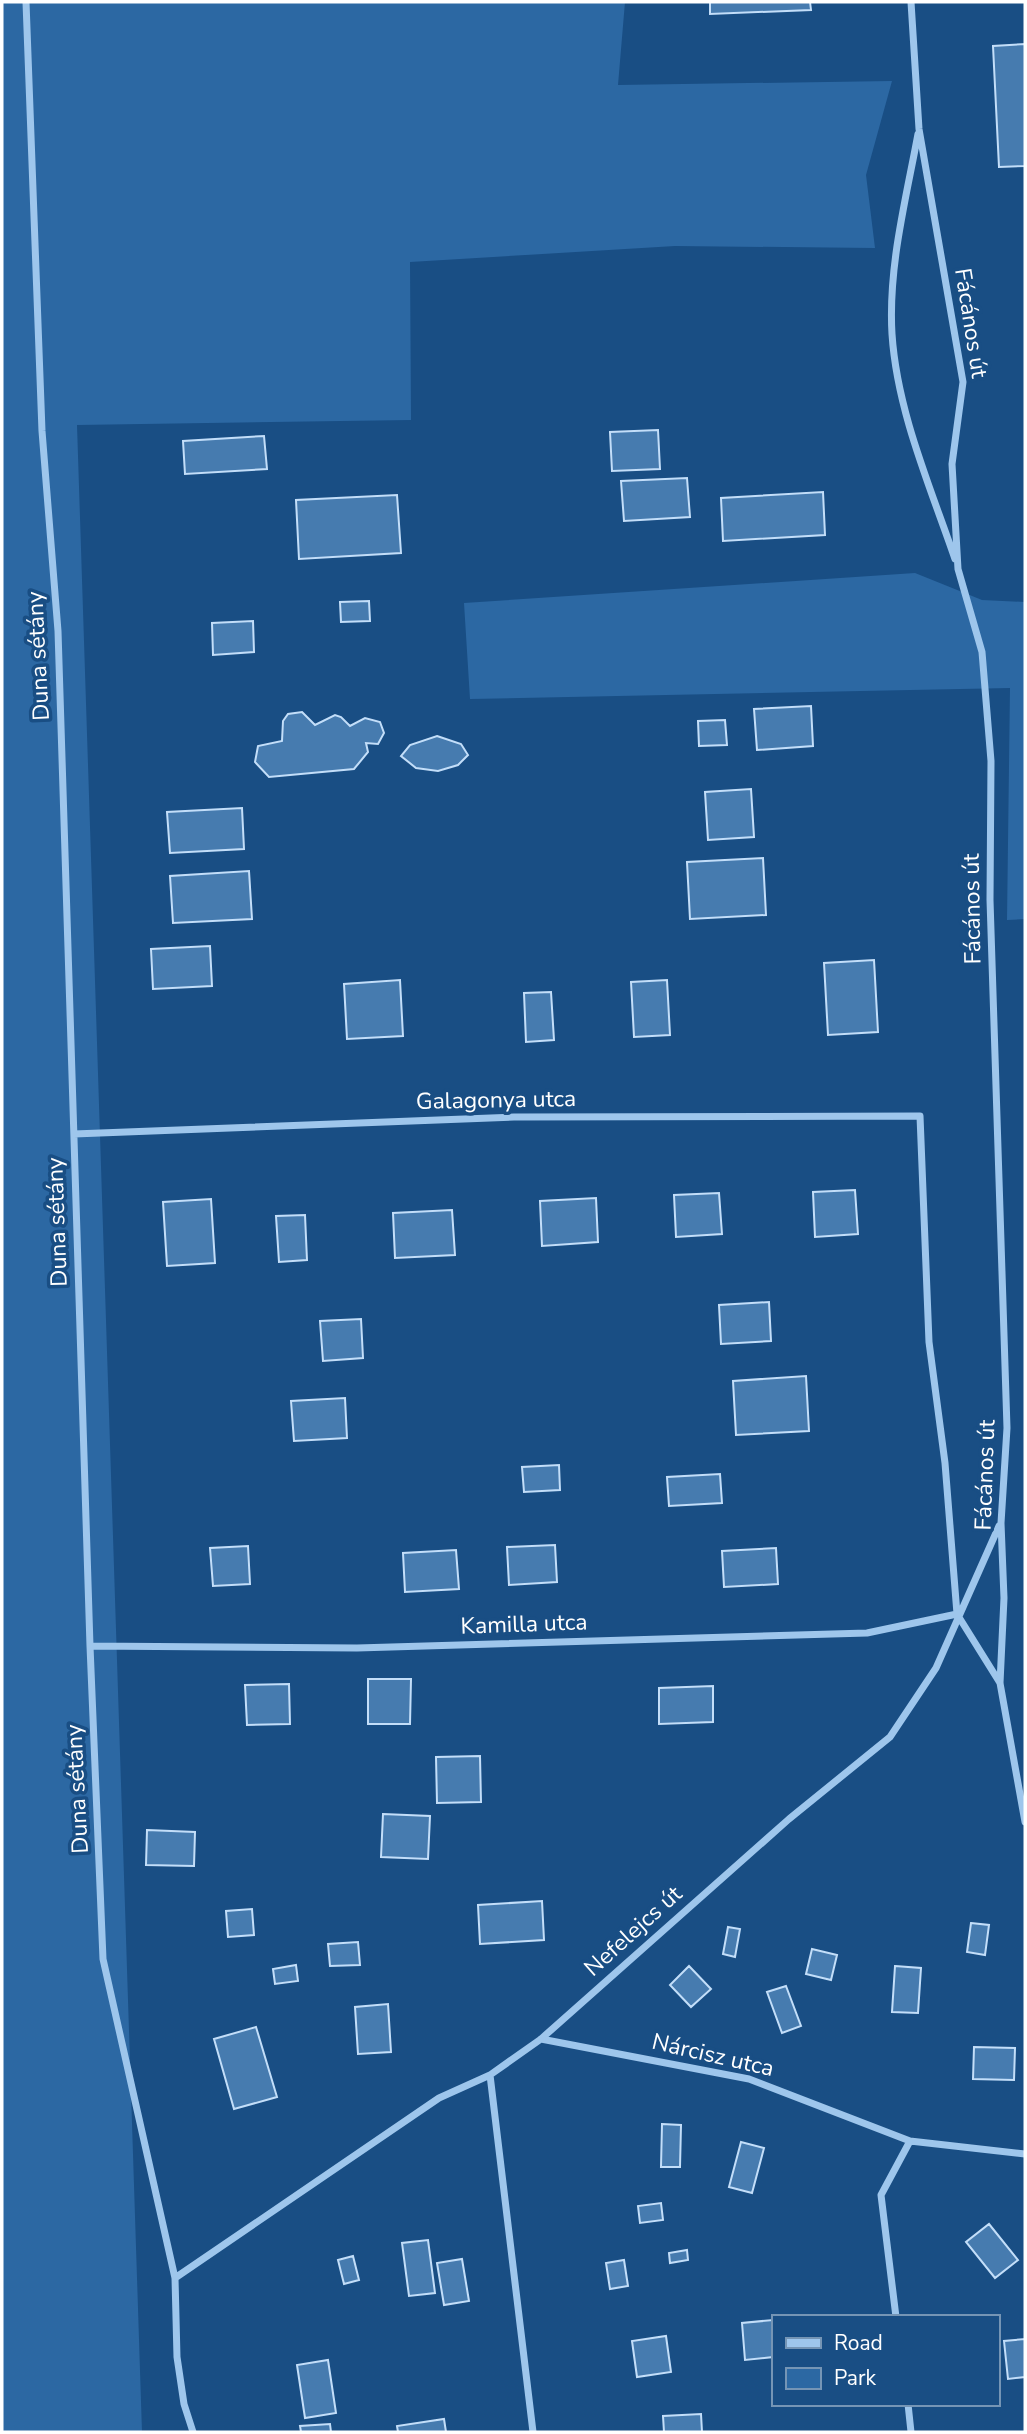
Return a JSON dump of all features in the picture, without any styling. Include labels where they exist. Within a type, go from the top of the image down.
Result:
[{"type":"street","name":"Duna sétány","points":[[26,2],[41,431],[58,631],[90,1646],[103,1959],[175,2278],[177,2357],[184,2404],[193,2432]]},
{"type":"street","name":"Fácános út","points":[[911,2],[919,129],[963,382],[952,464],[958,569],[982,652],[991,761],[990,900],[1006,1428],[1001,1523],[1004,1598],[1000,1683],[1025,1822]]},
{"type":"street","points":[[919,129],[895,264],[892,334],[903,406],[958,569]]},
{"type":"street","name":"Galagonya utca","points":[[74,1134],[514,1117],[920,1116],[929,1342],[945,1463],[957,1615]]},
{"type":"street","name":"Nefelejcs út","points":[[490,2075],[541,2039],[789,1819],[890,1737],[936,1668],[957,1615],[1001,1523]]},
{"type":"street","points":[[957,1615],[1000,1683]]},
{"type":"street","name":"Kamilla utca","points":[[90,1646],[357,1648],[867,1633],[957,1615]]},
{"type":"street","name":"Nárcisz utca","points":[[541,2039],[749,2079],[910,2141],[1025,2154]]},
{"type":"street","points":[[175,2278],[439,2098],[490,2075],[533,2432]]},
{"type":"street","points":[[896,2315],[881,2195],[910,2141]]},
{"type":"street","points":[[908,2406],[911,2432]]},
{"type":"green space","points":[[2,2],[625,2],[618,85],[892,81],[866,175],[875,248],[675,246],[410,262],[411,420],[77,425],[142,2432],[2,2432]]},
{"type":"green space","points":[[915,573],[982,600],[1025,602],[1025,919],[1007,920],[1010,688],[470,699],[464,603]]},
{"type":"building","points":[[710,2],[810,2],[811,10],[710,14]]},
{"type":"building","points":[[1025,44],[1025,166],[999,167],[993,46]]},
{"type":"building","points":[[658,430],[660,469],[612,471],[610,432]]},
{"type":"building","points":[[264,436],[267,469],[185,474],[183,441]]},
{"type":"building","points":[[687,478],[690,517],[624,521],[621,481]]},
{"type":"building","points":[[823,492],[825,535],[723,541],[721,498]]},
{"type":"building","points":[[397,495],[401,553],[299,559],[296,500]]},
{"type":"building","points":[[369,601],[370,621],[341,622],[340,602]]},
{"type":"building","points":[[253,621],[254,652],[213,655],[212,623]]},
{"type":"building","points":[[811,706],[813,746],[757,750],[754,709]]},
{"type":"building","points":[[302,712],[315,725],[335,715],[350,726],[365,718],[380,722],[384,733],[378,744],[366,743],[368,752],[354,769],[269,777],[255,762],[258,746],[282,741],[283,721],[288,714]]},
{"type":"building","points":[[725,720],[727,745],[699,746],[698,721]]},
{"type":"building","points":[[437,736],[461,744],[468,755],[458,765],[438,771],[416,768],[401,756],[410,745]]},
{"type":"building","points":[[751,789],[754,837],[708,840],[705,792]]},
{"type":"building","points":[[242,808],[244,849],[170,853],[167,812]]},
{"type":"building","points":[[763,858],[766,915],[690,919],[687,862]]},
{"type":"building","points":[[249,871],[252,919],[173,923],[170,876]]},
{"type":"building","points":[[210,946],[212,986],[153,989],[151,949]]},
{"type":"building","points":[[874,960],[878,1032],[828,1035],[824,963]]},
{"type":"building","points":[[400,980],[403,1036],[347,1039],[344,984]]},
{"type":"building","points":[[667,980],[670,1035],[634,1037],[631,982]]},
{"type":"building","points":[[551,992],[554,1040],[526,1042],[524,993]]},
{"type":"building","points":[[855,1190],[858,1234],[815,1237],[813,1192]]},
{"type":"building","points":[[719,1193],[722,1234],[676,1237],[674,1195]]},
{"type":"building","points":[[596,1198],[598,1242],[542,1246],[540,1201]]},
{"type":"building","points":[[211,1199],[215,1263],[167,1266],[163,1202]]},
{"type":"building","points":[[452,1210],[455,1255],[395,1258],[393,1213]]},
{"type":"building","points":[[305,1215],[307,1260],[279,1262],[276,1216]]},
{"type":"building","points":[[769,1302],[771,1341],[721,1344],[719,1305]]},
{"type":"building","points":[[361,1319],[363,1358],[323,1361],[320,1321]]},
{"type":"building","points":[[806,1376],[809,1431],[736,1435],[733,1381]]},
{"type":"building","points":[[345,1398],[347,1438],[294,1441],[291,1401]]},
{"type":"building","points":[[559,1465],[560,1490],[524,1492],[522,1467]]},
{"type":"building","points":[[720,1474],[722,1503],[669,1506],[667,1477]]},
{"type":"building","points":[[555,1545],[557,1582],[509,1585],[507,1547]]},
{"type":"building","points":[[248,1546],[250,1584],[213,1586],[210,1548]]},
{"type":"building","points":[[776,1548],[778,1584],[724,1587],[722,1551]]},
{"type":"building","points":[[456,1550],[459,1589],[405,1592],[403,1553]]},
{"type":"building","points":[[368,1679],[411,1679],[410,1724],[368,1724]]},
{"type":"building","points":[[289,1684],[290,1724],[247,1725],[245,1685]]},
{"type":"building","points":[[713,1686],[713,1722],[659,1724],[659,1688]]},
{"type":"building","points":[[480,1756],[481,1802],[437,1803],[436,1757]]},
{"type":"building","points":[[383,1814],[430,1816],[428,1859],[381,1857]]},
{"type":"building","points":[[147,1830],[195,1832],[194,1866],[146,1865]]},
{"type":"building","points":[[542,1901],[544,1940],[480,1944],[478,1905]]},
{"type":"building","points":[[252,1909],[254,1935],[228,1937],[226,1911]]},
{"type":"building","points":[[971,1923],[989,1925],[985,1955],[967,1952]]},
{"type":"building","points":[[728,1927],[740,1929],[735,1957],[723,1954]]},
{"type":"building","points":[[358,1942],[360,1965],[330,1966],[328,1944]]},
{"type":"building","points":[[812,1949],[837,1955],[831,1980],[806,1974]]},
{"type":"building","points":[[296,1965],[298,1981],[275,1984],[273,1969]]},
{"type":"building","points":[[689,1966],[711,1989],[691,2007],[670,1985]]},
{"type":"building","points":[[895,1966],[921,1968],[918,2013],[892,2012]]},
{"type":"building","points":[[786,1986],[801,2026],[782,2033],[767,1992]]},
{"type":"building","points":[[388,2004],[391,2052],[358,2054],[355,2007]]},
{"type":"building","points":[[256,2027],[277,2097],[234,2109],[214,2039]]},
{"type":"building","points":[[974,2047],[1015,2048],[1014,2080],[973,2079]]},
{"type":"building","points":[[662,2124],[681,2125],[680,2167],[661,2167]]},
{"type":"building","points":[[741,2142],[764,2148],[752,2193],[729,2187]]},
{"type":"building","points":[[661,2203],[663,2220],[640,2223],[638,2206]]},
{"type":"building","points":[[989,2224],[1018,2260],[995,2278],[966,2242]]},
{"type":"building","points":[[428,2240],[435,2293],[409,2296],[402,2243]]},
{"type":"building","points":[[687,2250],[688,2260],[670,2263],[669,2253]]},
{"type":"building","points":[[353,2256],[359,2280],[344,2284],[338,2260]]},
{"type":"building","points":[[462,2259],[469,2301],[444,2305],[437,2263]]},
{"type":"building","points":[[624,2260],[628,2286],[610,2289],[606,2263]]},
{"type":"building","points":[[772,2320],[772,2357],[745,2360],[742,2323]]},
{"type":"building","points":[[666,2336],[671,2372],[637,2377],[632,2341]]},
{"type":"building","points":[[1025,2339],[1025,2377],[1008,2379],[1004,2341]]},
{"type":"building","points":[[328,2360],[336,2413],[305,2418],[297,2365]]},
{"type":"building","points":[[701,2414],[702,2432],[664,2432],[663,2416]]},
{"type":"building","points":[[444,2419],[446,2432],[398,2432],[397,2426]]},
{"type":"building","points":[[330,2424],[331,2432],[301,2432],[300,2426]]}]
